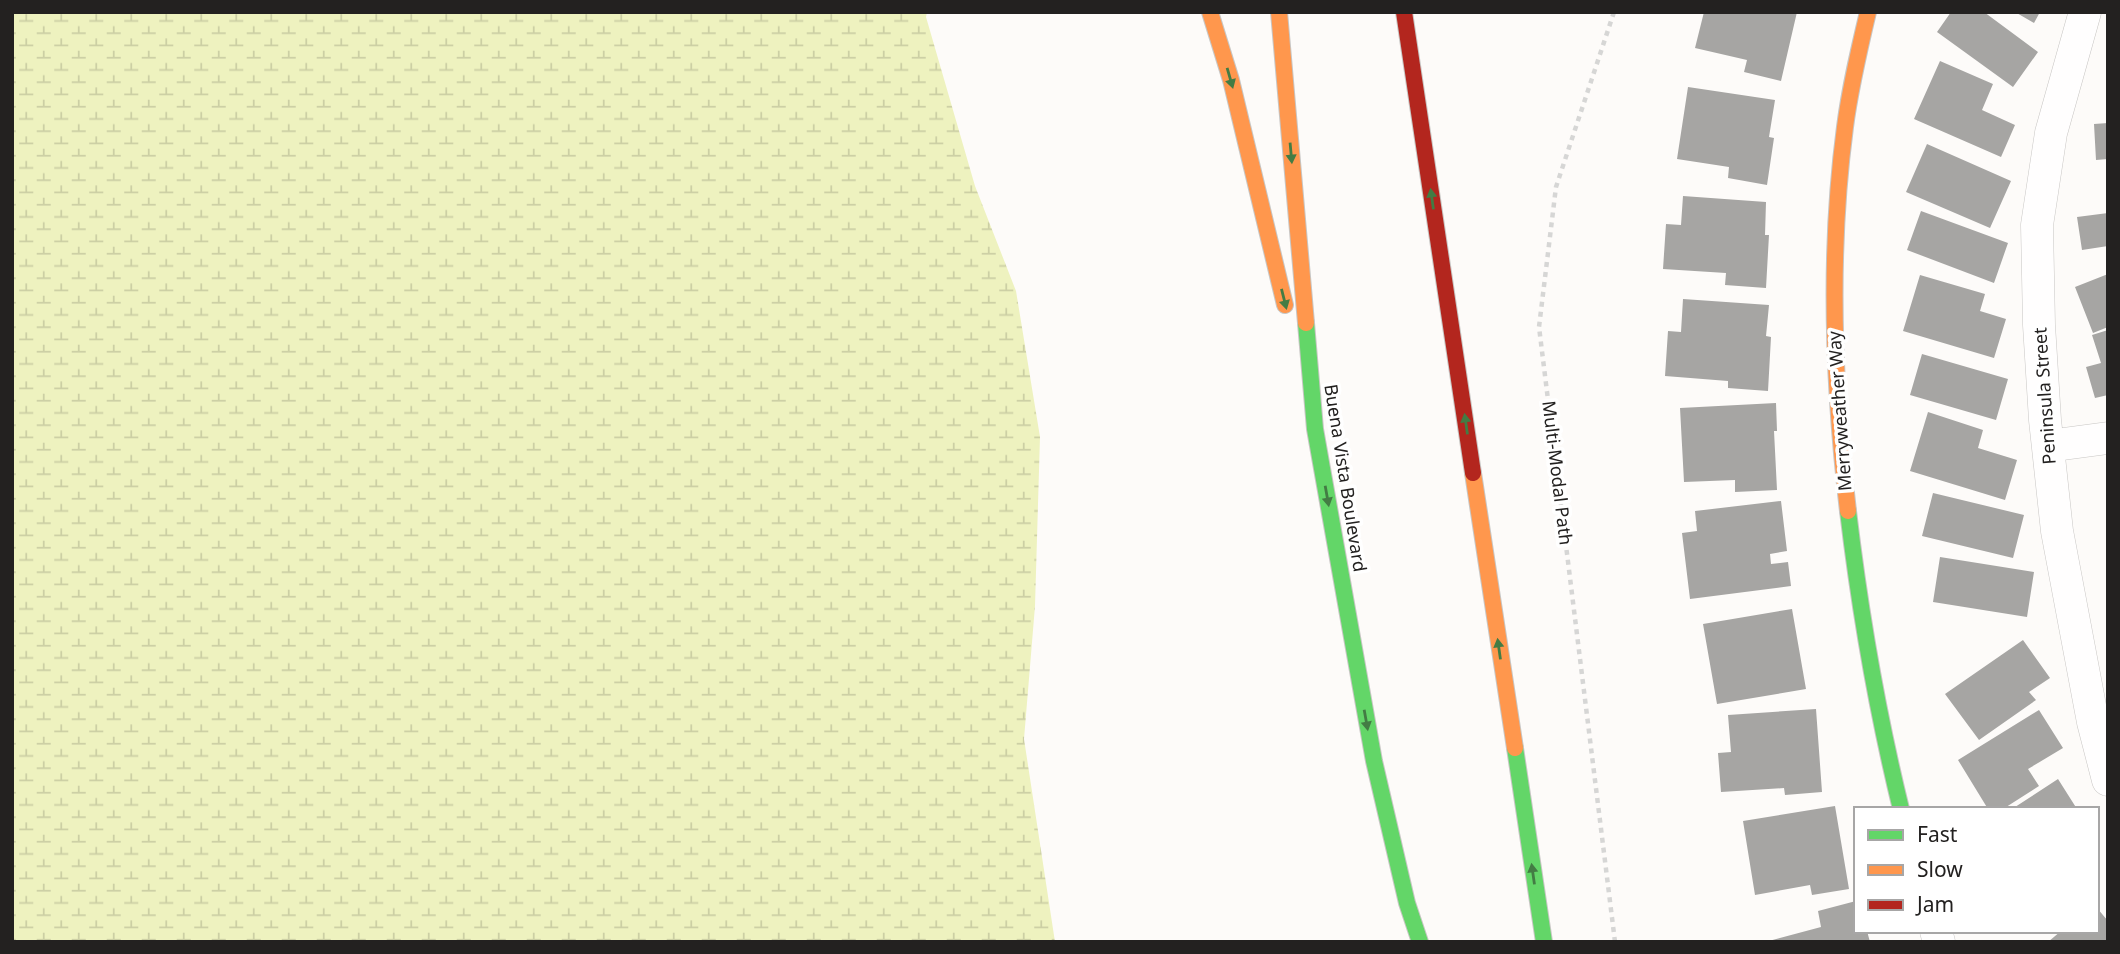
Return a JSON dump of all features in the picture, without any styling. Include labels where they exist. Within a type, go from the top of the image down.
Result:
[{"type":"main road","points":[[1210,12],[1231,80],[1315,429]]},
{"type":"main road","name":"Buena Vista Boulevard","points":[[1279,12],[1315,429],[1374,761],[1407,903],[1420,942]]},
{"type":"main road","points":[[1404,12],[1544,942]]},
{"type":"main road","name":"Merryweather Way","points":[[1868,12],[1855,62],[1837,177],[1834,239],[1837,400],[1848,519],[1863,628],[1887,754],[1900,807]]},
{"type":"street","name":"Peninsula Street","points":[[2085,12],[2051,133],[2038,225],[2039,325],[2048,446],[2062,556],[2093,722],[2107,774]]},
{"type":"street","points":[[2048,446],[2108,438]]},
{"type":"path","name":"Multi-Modal Path","points":[[1614,12],[1556,187],[1539,327],[1615,942]]},
{"type":"green space","points":[[12,12],[927,12],[926,17],[975,186],[1016,291],[1040,437],[1035,606],[1024,739],[1055,942],[12,942]]},
{"type":"building","points":[[1704,12],[1797,12],[1781,81],[1744,72],[1747,60],[1695,48]]},
{"type":"building","points":[[1951,12],[1984,12],[2038,52],[2013,87],[1937,32]]},
{"type":"building","points":[[2015,12],[2040,12],[2034,23]]},
{"type":"building","points":[[1940,61],[1993,84],[1982,110],[2015,125],[2001,157],[1914,119]]},
{"type":"building","points":[[1688,87],[1775,100],[1769,137],[1774,138],[1767,185],[1728,178],[1729,167],[1677,159]]},
{"type":"building","points":[[2108,123],[2108,159],[2096,160],[2094,124]]},
{"type":"building","points":[[1927,144],[2011,181],[1990,228],[1906,192]]},
{"type":"building","points":[[1683,196],[1766,202],[1765,235],[1769,235],[1766,288],[1725,285],[1726,273],[1663,269],[1666,224],[1681,225]]},
{"type":"building","points":[[1921,211],[2008,243],[1994,283],[1907,250]]},
{"type":"building","points":[[2108,213],[2108,246],[2082,250],[2077,217]]},
{"type":"building","points":[[2108,274],[2108,327],[2093,333],[2075,287]]},
{"type":"building","points":[[1920,275],[1985,294],[1980,311],[2006,319],[1994,358],[1903,331]]},
{"type":"building","points":[[1683,299],[1769,305],[1766,336],[1771,337],[1768,391],[1728,388],[1728,381],[1665,376],[1668,331],[1681,332]]},
{"type":"building","points":[[2108,330],[2108,395],[2095,398],[2086,367],[2101,363],[2092,335]]},
{"type":"building","points":[[1922,354],[2008,379],[1996,420],[1910,395]]},
{"type":"building","points":[[1776,403],[1777,431],[1774,431],[1777,490],[1735,492],[1735,480],[1684,482],[1680,408]]},
{"type":"building","points":[[1928,412],[1983,430],[1978,448],[2017,460],[2005,500],[1910,471]]},
{"type":"building","points":[[1933,493],[2024,515],[2013,558],[1922,536]]},
{"type":"building","points":[[1781,501],[1787,551],[1770,554],[1771,564],[1788,562],[1791,586],[1690,599],[1682,533],[1697,531],[1695,511]]},
{"type":"building","points":[[1940,557],[2034,572],[2027,617],[1933,602]]},
{"type":"building","points":[[1792,609],[1806,689],[1717,704],[1703,624]]},
{"type":"building","points":[[2023,640],[2050,678],[2029,692],[2036,700],[1979,740],[1945,694]]},
{"type":"building","points":[[1816,709],[1822,792],[1785,795],[1784,788],[1721,792],[1718,753],[1731,752],[1728,715]]},
{"type":"building","points":[[2039,710],[2063,748],[2028,769],[2039,786],[2006,807],[1987,807],[1958,760]]},
{"type":"building","points":[[2058,779],[2076,807],[2015,807]]},
{"type":"building","points":[[1835,806],[1849,889],[1812,895],[1810,885],[1755,895],[1743,821]]},
{"type":"building","points":[[1854,902],[1854,933],[1868,933],[1870,942],[1765,942],[1821,927],[1818,911]]},
{"type":"building","points":[[2099,910],[2108,921],[2108,942],[2048,942],[2059,933],[2099,933]]},
{"type":"traffic: fast","points":[[1306,323],[1315,429],[1374,761],[1407,903],[1420,942]]},
{"type":"traffic: fast","points":[[1848,511],[1870,661],[1901,807]]},
{"type":"traffic: fast","points":[[1515,748],[1544,942]]},
{"type":"traffic: slow","points":[[1210,12],[1231,80],[1285,305]]},
{"type":"traffic: slow","points":[[1279,12],[1306,323]]},
{"type":"traffic: slow","points":[[1848,511],[1836,367],[1836,223],[1847,112],[1868,12]]},
{"type":"traffic: slow","points":[[1473,473],[1515,748]]},
{"type":"traffic: jam","points":[[1404,12],[1473,473]]}]
